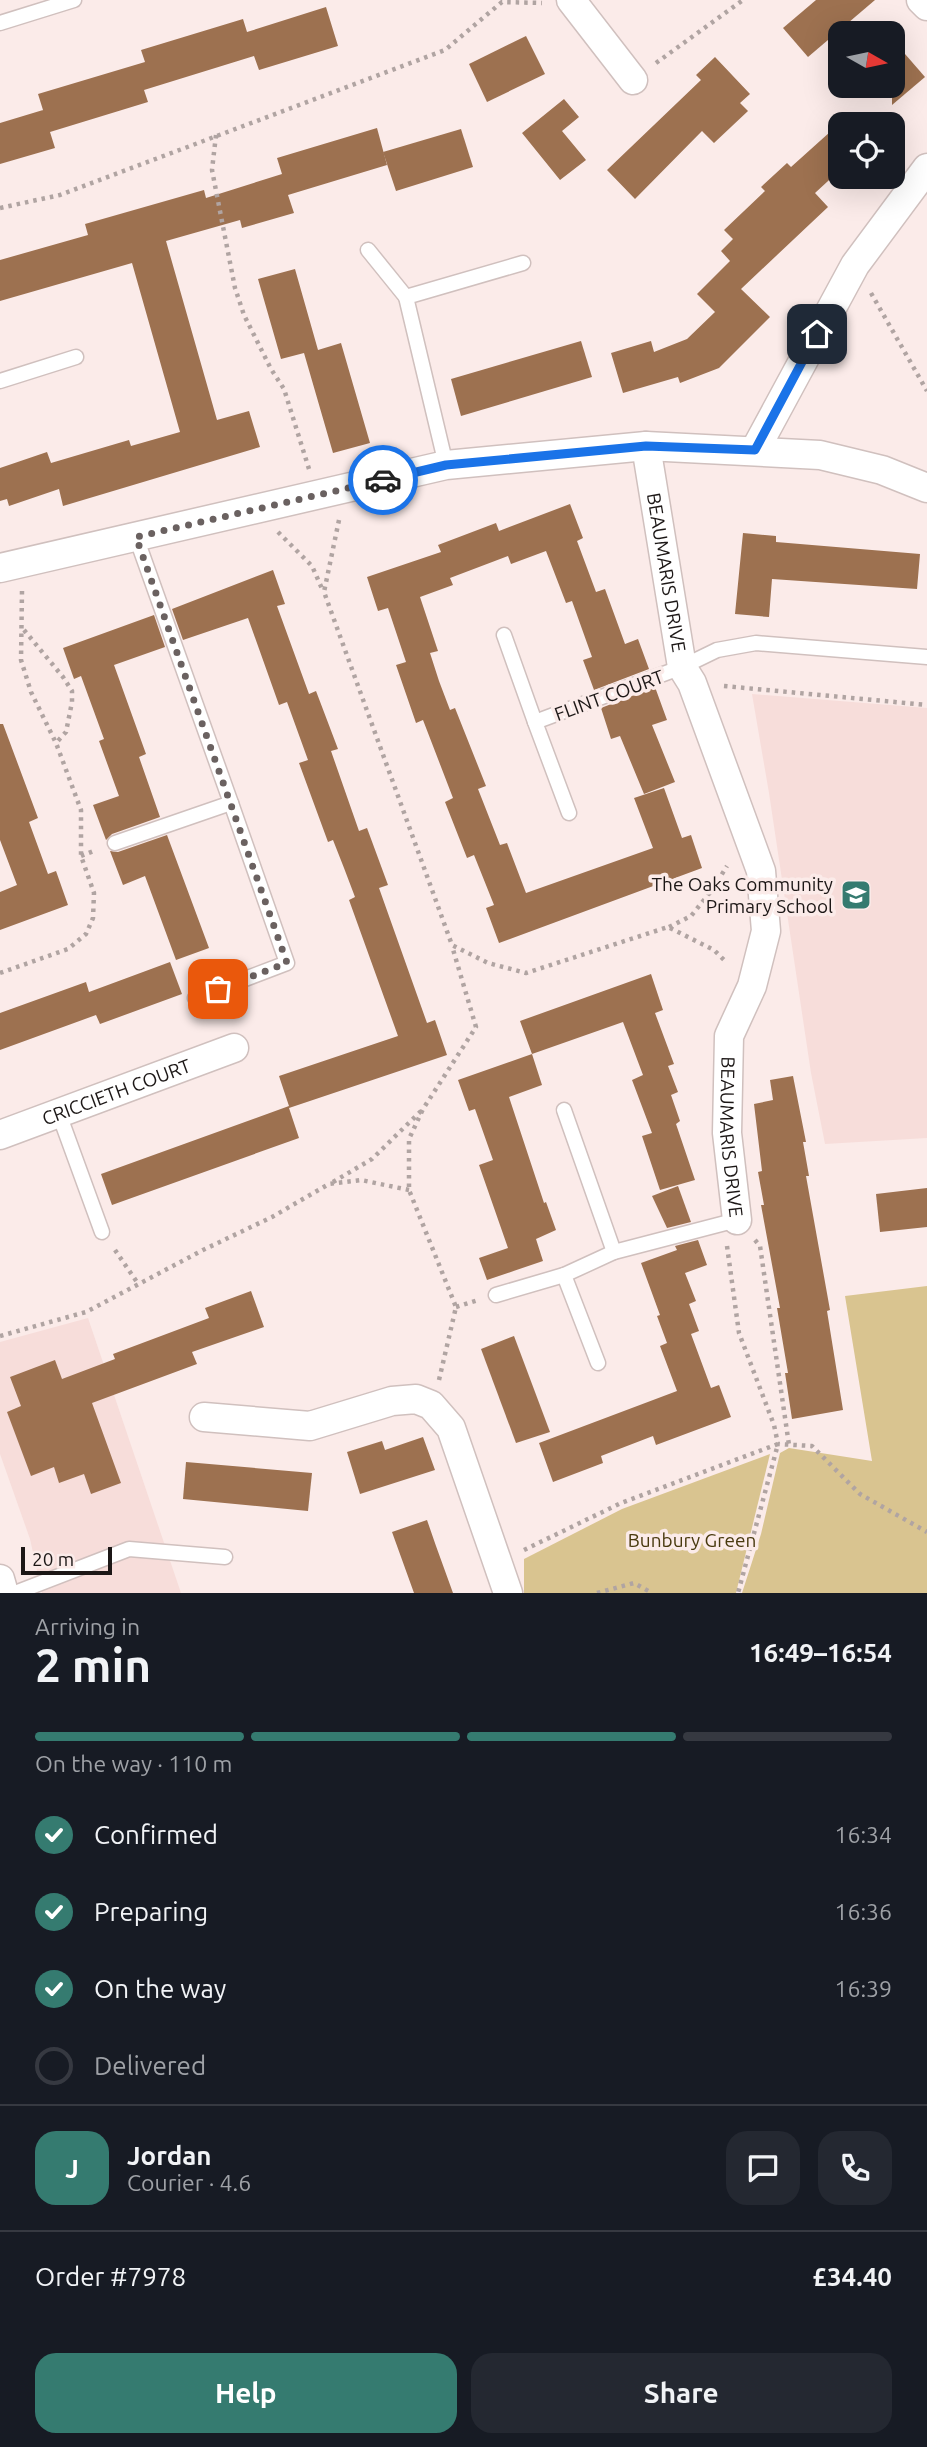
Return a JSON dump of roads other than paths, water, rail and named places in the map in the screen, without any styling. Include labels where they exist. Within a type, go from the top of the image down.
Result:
[{"type":"street","points":[[571,0],[633,80]]},
{"type":"street","points":[[921,0],[927,6]]},
{"type":"street","points":[[755,450],[855,265],[927,168]]},
{"type":"street","points":[[11,567],[446,465],[646,446],[755,450],[820,456],[882,470],[927,488]]},
{"type":"street","name":"BEAUMARIS DRIVE","points":[[646,446],[687,675],[761,871],[766,932],[752,986],[729,1036],[727,1133],[731,1222]]},
{"type":"street","name":"CRICCIETH COURT","points":[[0,1135],[234,1048]]},
{"type":"street","points":[[204,1417],[310,1426],[392,1401],[416,1399],[431,1405],[452,1428],[508,1593]]},
{"type":"street","points":[[0,1579],[4,1593]]},
{"type":"lane","points":[[0,23],[74,0]]},
{"type":"lane","points":[[368,250],[406,297],[446,465]]},
{"type":"lane","points":[[406,297],[523,263]]},
{"type":"lane","points":[[0,381],[76,356]]},
{"type":"lane","points":[[136,537],[287,963],[195,998]]},
{"type":"lane","name":"FLINT COURT","points":[[504,635],[569,813]]},
{"type":"lane","name":"FLINT COURT","points":[[535,722],[687,675],[717,650],[756,643],[927,657]]},
{"type":"lane","points":[[115,843],[231,803]]},
{"type":"lane","points":[[564,1110],[614,1252]]},
{"type":"lane","points":[[59,1114],[102,1232]]},
{"type":"lane","name":"BEAUMARIS DRIVE","points":[[496,1295],[564,1275],[614,1252],[731,1222]]},
{"type":"lane","points":[[564,1275],[598,1363]]},
{"type":"lane","points":[[15,1593],[130,1549],[225,1557]]},
{"type":"place","name":"The Oaks Community Primary School","points":[[856,895]]},
{"type":"park label","name":"Bunbury Green","points":[[692,1540]]}]
